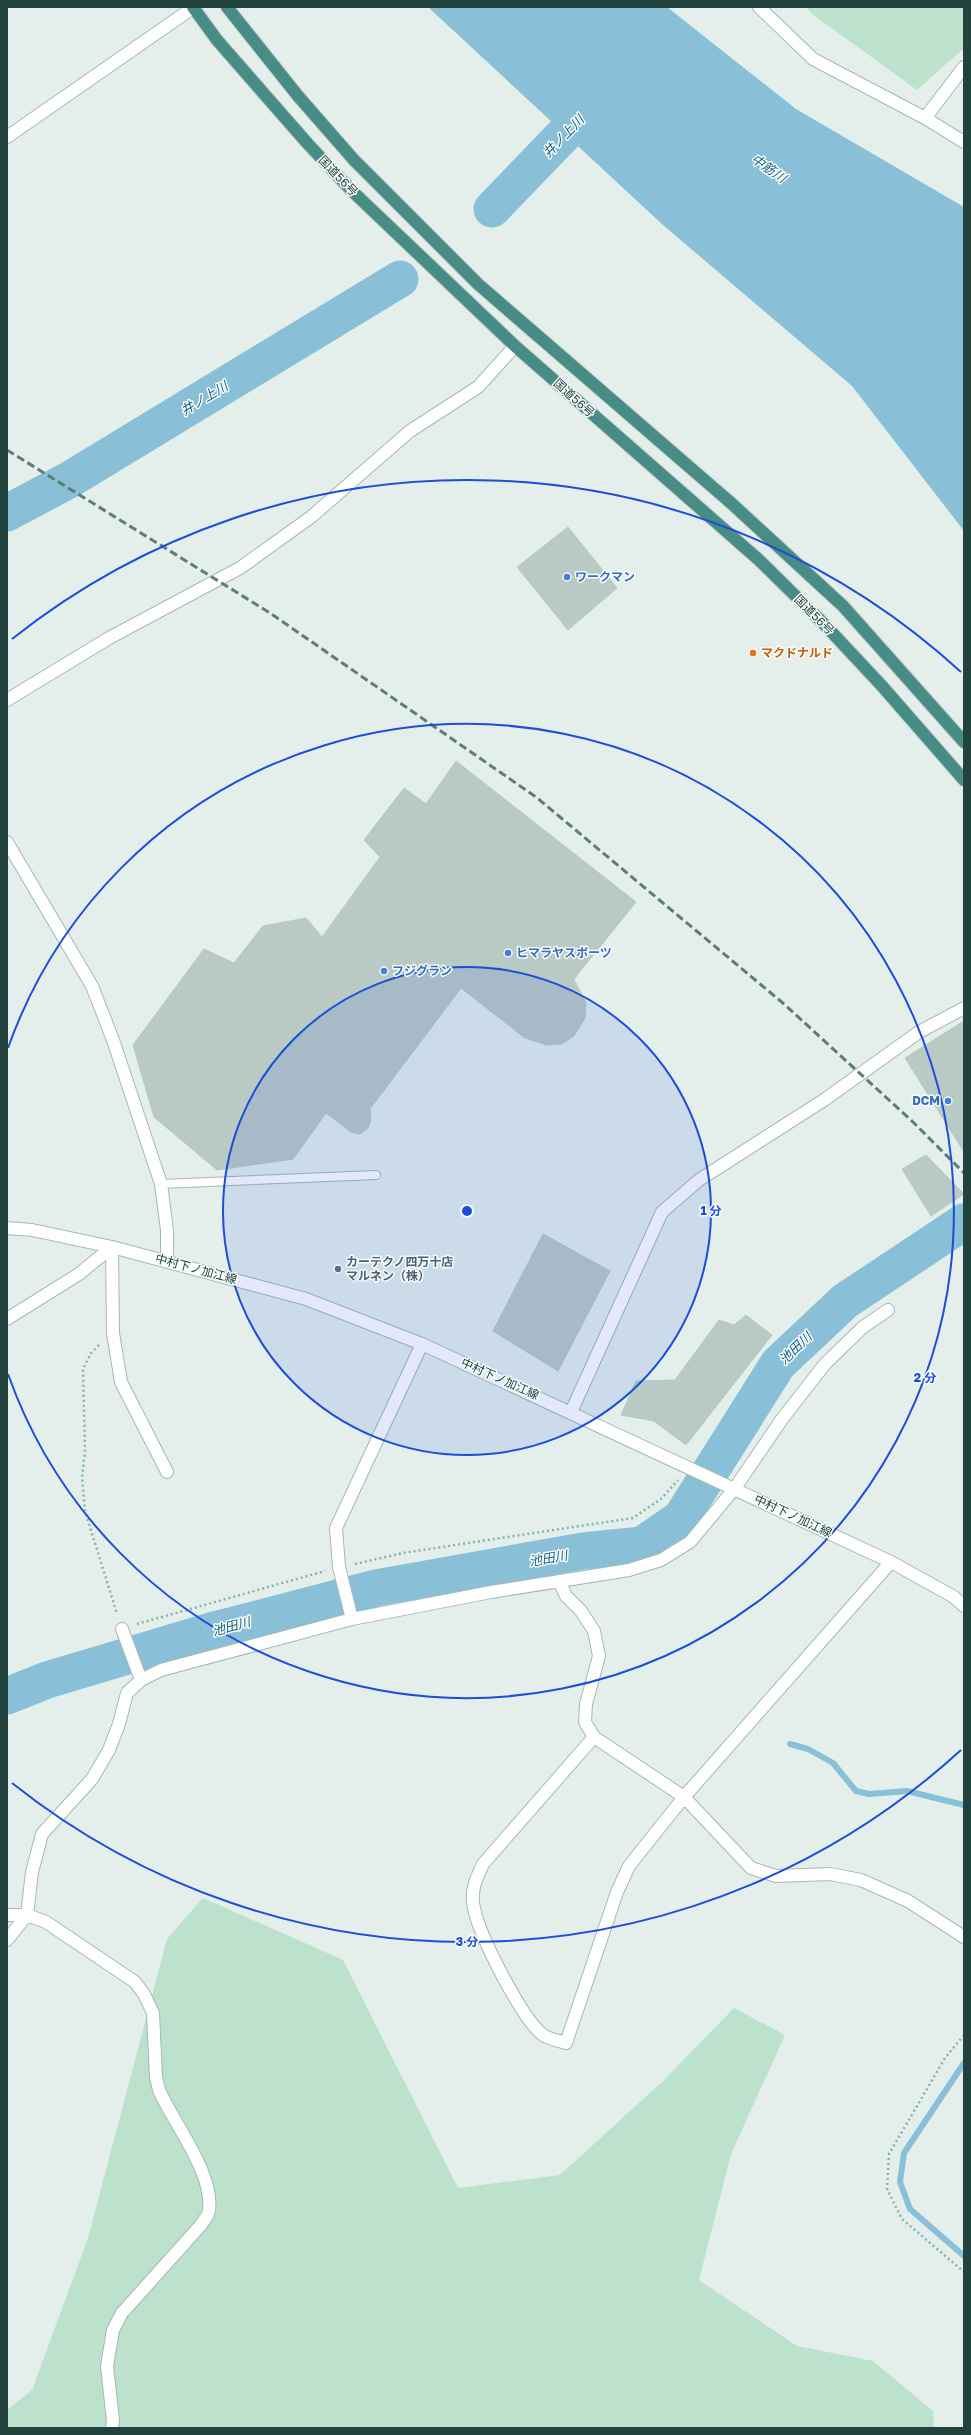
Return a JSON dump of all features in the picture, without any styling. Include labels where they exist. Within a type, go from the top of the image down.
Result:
[{"type":"highway","name":"国道56号","points":[[193,7],[217,40],[308,144],[351,190],[515,346],[759,560],[824,624],[882,686],[964,780]]},
{"type":"highway","name":"国道56号","points":[[227,7],[298,96],[354,160],[478,284],[731,503],[844,606],[964,742]]},
{"type":"street","points":[[7,137],[193,7]]},
{"type":"street","points":[[759,7],[813,59],[925,118],[964,142]]},
{"type":"street","points":[[925,118],[964,67]]},
{"type":"street","points":[[7,700],[109,638],[240,568],[311,517],[410,431],[478,387],[515,346]]},
{"type":"street","points":[[7,842],[92,986],[113,1040],[161,1184],[167,1230],[167,1260]]},
{"type":"street","points":[[571,1412],[662,1212],[699,1180],[824,1100],[919,1032],[964,1008]]},
{"type":"street","name":"中村下ノ加江線","points":[[7,1228],[32,1230],[167,1260],[306,1299],[422,1344],[694,1469],[891,1562],[954,1598],[964,1606]]},
{"type":"street","points":[[7,1319],[79,1274],[112,1247]]},
{"type":"street","points":[[112,1247],[113,1333],[122,1382],[167,1472]]},
{"type":"street","points":[[7,1940],[27,1914],[32,1872],[42,1834],[92,1779],[109,1750],[119,1724],[127,1693],[141,1680],[161,1670],[352,1619],[491,1592],[629,1570],[661,1560],[690,1542],[825,1364],[863,1327],[888,1310]]},
{"type":"street","points":[[352,1619],[338,1567],[336,1528],[422,1344]]},
{"type":"street","points":[[594,1737],[483,1864],[473,1884],[474,1907],[483,1937],[528,2020],[544,2036],[566,2043],[617,1892],[630,1866],[684,1797],[891,1562]]},
{"type":"street","points":[[559,1581],[566,1596],[580,1610],[594,1631],[598,1656],[586,1704],[585,1722],[594,1737],[684,1797],[751,1868],[776,1876],[830,1874],[861,1880],[908,1901],[964,1937]]},
{"type":"street","points":[[122,1629],[141,1680]]},
{"type":"street","points":[[7,1915],[27,1914],[61,1930],[135,1982],[144,1994],[153,2013],[156,2077],[159,2090],[201,2169],[209,2197],[209,2212],[200,2226],[122,2313],[113,2330],[107,2366],[113,2421],[112,2428]]},
{"type":"lane","points":[[161,1184],[376,1175]]},
{"type":"path","points":[[113,1333],[91,1353],[84,1369],[85,1452],[82,1477],[85,1511],[122,1629],[338,1567],[402,1553],[633,1518],[661,1499],[694,1469]]},
{"type":"path","points":[[964,2035],[945,2058],[889,2154],[887,2189],[902,2219],[964,2272]]},
{"type":"green space","points":[[806,7],[964,7],[964,48],[917,90],[812,14]]},
{"type":"green space","points":[[203,1898],[343,1960],[458,2188],[560,2175],[663,2081],[734,2008],[785,2035],[731,2154],[699,2280],[797,2346],[873,2361],[933,2411],[934,2428],[7,2428],[7,2410],[32,2390],[88,2238],[167,1939]]},
{"type":"water","name":"中筋川","points":[[428,7],[667,7],[796,109],[964,207],[964,531],[852,386],[663,225]]},
{"type":"building","name":"ワークマン","points":[[568,527],[617,588],[568,630],[517,567]]},
{"type":"building","name":"フジグラン","points":[[456,761],[636,902],[574,979],[586,1003],[585,1018],[574,1036],[562,1044],[547,1045],[525,1038],[461,988],[370,1109],[371,1120],[368,1128],[360,1134],[351,1132],[326,1113],[293,1159],[217,1170],[154,1117],[133,1045],[204,949],[234,963],[263,926],[306,918],[322,937],[380,857],[364,840],[404,788],[426,804]]},
{"type":"building","name":"DCM","points":[[964,1021],[964,1152],[905,1058]]},
{"type":"building","points":[[926,1155],[964,1194],[931,1216],[902,1169]]},
{"type":"building","points":[[543,1234],[610,1271],[558,1371],[493,1331]]},
{"type":"building","points":[[746,1315],[772,1335],[686,1445],[654,1421],[621,1415],[636,1381],[675,1380],[719,1320],[734,1325]]},
{"type":"waterway","name":"井ノ上川","points":[[492,209],[600,97]]},
{"type":"waterway","name":"井ノ上川","points":[[7,513],[69,480],[400,279]]},
{"type":"waterway","name":"池田川","points":[[7,1696],[47,1680],[211,1631],[376,1588],[583,1551],[642,1545],[681,1518],[778,1364],[845,1301],[964,1222]]},
{"type":"waterway","points":[[790,1744],[808,1749],[833,1763],[856,1791],[869,1794],[907,1791],[964,1805]]},
{"type":"waterway","points":[[964,2063],[904,2153],[900,2182],[910,2209],[964,2256]]},
{"type":"railway","points":[[7,450],[270,613],[536,797],[784,1004],[913,1122],[964,1173]]},
{"type":"place","name":"ワークマン","points":[[567,577]]},
{"type":"place","name":"マクドナルド","points":[[753,653]]},
{"type":"place","name":"ヒマラヤスポーツ","points":[[508,953]]},
{"type":"place","name":"フジグラン","points":[[384,971]]},
{"type":"place","name":"DCM","points":[[948,1101]]},
{"type":"place","name":"カーテクノ四万十店 マルネン（株）","points":[[338,1269]]}]
